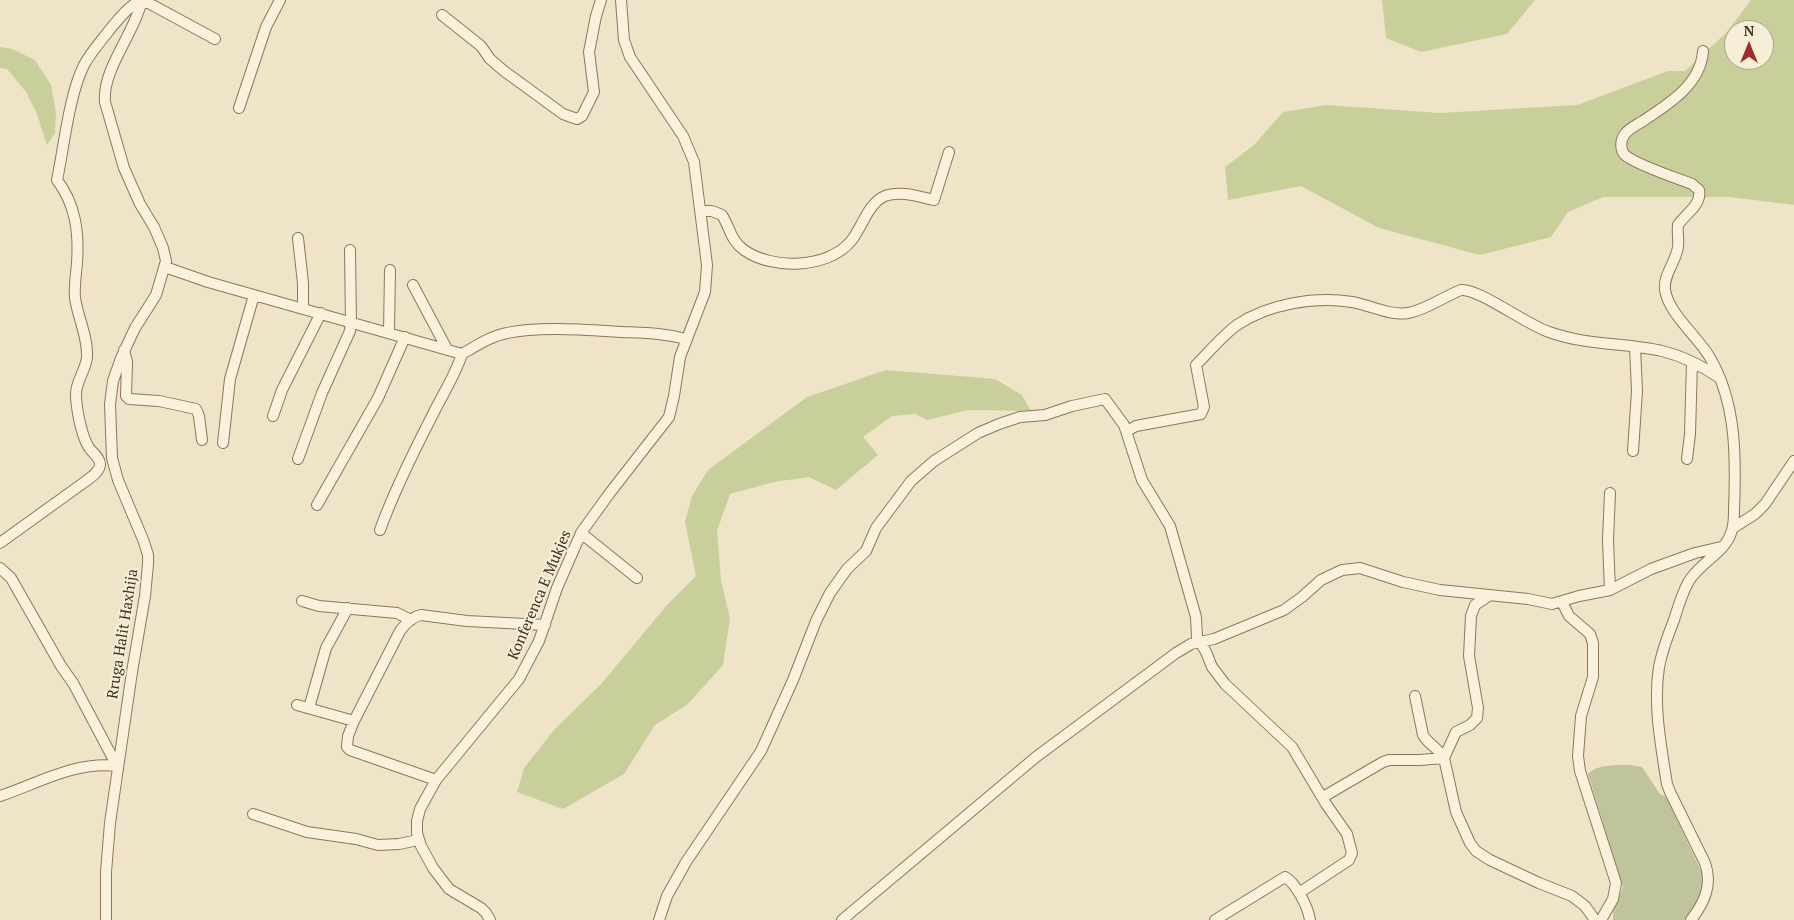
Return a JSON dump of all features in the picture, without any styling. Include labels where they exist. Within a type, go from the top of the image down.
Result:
[{"type":"street","points":[[0,542],[86,481],[98,470],[100,463],[87,445],[77,404],[76,392],[87,358],[86,342],[76,299],[78,232],[72,207],[65,191],[57,180],[73,101],[84,65],[98,44],[125,12],[133,4],[142,0],[215,39]]},
{"type":"street","name":"Rruga Halit Haxhija","points":[[106,920],[108,845],[117,766],[136,641],[145,596],[148,564],[146,549],[118,480],[112,454],[111,395],[124,350],[135,328],[156,295],[165,267],[165,255],[154,227],[140,204],[124,168],[104,94],[118,56],[139,14],[142,0]]},
{"type":"street","points":[[239,108],[266,28],[280,0]]},
{"type":"street","points":[[442,15],[481,46],[490,59],[504,71],[563,114],[577,120],[582,116],[594,92],[589,52],[601,0]]},
{"type":"street","name":"Konferenca E Mukjes","points":[[490,920],[481,908],[449,889],[433,868],[418,840],[416,827],[418,815],[436,780],[519,679],[545,625],[557,588],[581,532],[669,417],[680,357],[701,306],[707,278],[697,174],[690,151],[683,136],[630,57],[626,48],[623,29],[621,0]]},
{"type":"street","points":[[1691,920],[1706,897],[1708,876],[1705,863],[1667,784],[1659,718],[1657,681],[1661,656],[1685,588],[1696,571],[1722,547],[1731,535],[1733,528],[1734,440],[1730,412],[1720,378],[1703,346],[1672,306],[1665,290],[1667,276],[1678,247],[1678,225],[1700,198],[1699,190],[1692,184],[1631,159],[1622,151],[1621,146],[1624,135],[1629,130],[1663,108],[1687,88],[1701,65],[1703,51]]},
{"type":"street","points":[[700,211],[712,211],[722,215],[732,238],[744,251],[756,256],[784,263],[798,264],[823,260],[845,247],[851,241],[871,209],[885,196],[896,194],[909,195],[934,200],[948,152]]},
{"type":"street","points":[[298,238],[303,283],[303,308]]},
{"type":"street","points":[[298,458],[322,393],[350,331],[350,250]]},
{"type":"street","points":[[165,267],[254,295],[390,332],[462,354]]},
{"type":"street","points":[[390,270],[390,332]]},
{"type":"street","points":[[413,285],[447,349]]},
{"type":"street","points":[[1127,431],[1136,426],[1201,414],[1204,407],[1196,365],[1231,330],[1243,322],[1268,310],[1310,301],[1343,301],[1402,313],[1417,310],[1460,290],[1468,290],[1550,333],[1663,352],[1692,362],[1720,378]]},
{"type":"street","points":[[223,443],[230,379],[254,295]]},
{"type":"street","points":[[273,416],[282,390],[321,313]]},
{"type":"street","points":[[380,530],[420,438],[455,374],[462,354],[494,337],[521,331],[574,329],[664,333],[686,339]]},
{"type":"street","points":[[316,505],[391,374],[405,337]]},
{"type":"street","points":[[1633,451],[1637,398],[1635,347]]},
{"type":"street","points":[[124,350],[127,362],[126,396],[129,399],[158,401],[196,409],[200,416],[202,440]]},
{"type":"street","points":[[1687,458],[1690,434],[1692,362]]},
{"type":"street","points":[[659,920],[667,896],[686,862],[761,750],[783,704],[826,600],[844,574],[866,551],[876,528],[911,481],[934,461],[978,434],[999,424],[1020,417],[1045,415],[1072,406],[1105,399],[1127,431],[1142,480],[1164,515],[1174,538],[1196,617],[1197,637],[1212,667],[1216,674],[1292,747],[1347,834],[1351,848],[1351,858],[1345,864],[1299,893]]},
{"type":"street","points":[[98,459],[112,454]]},
{"type":"street","points":[[1733,528],[1755,514],[1765,504],[1794,462]]},
{"type":"street","points":[[1610,493],[1608,533],[1610,590]]},
{"type":"street","points":[[581,532],[637,578]]},
{"type":"street","points":[[842,920],[1036,757],[1176,653],[1191,644],[1214,639],[1284,610],[1328,575],[1348,569],[1366,570],[1403,582],[1440,590],[1528,599],[1552,604],[1610,590],[1651,569],[1695,553],[1722,547]]},
{"type":"street","points":[[0,568],[11,578],[73,684],[117,766]]},
{"type":"street","points":[[1444,758],[1456,732],[1470,725],[1477,718],[1478,708],[1469,656],[1471,616],[1475,604],[1490,595]]},
{"type":"street","points":[[302,601],[319,606],[397,613],[411,620]]},
{"type":"street","points":[[1562,602],[1569,616],[1590,634],[1593,642],[1593,677],[1581,716],[1578,756],[1580,771],[1616,883],[1613,899],[1601,920]]},
{"type":"street","points":[[309,708],[326,648],[348,608]]},
{"type":"street","points":[[436,780],[350,750],[347,746],[354,720],[400,631],[411,620],[420,615],[467,621],[545,625]]},
{"type":"street","points":[[1415,696],[1423,735],[1425,739],[1440,750],[1444,758],[1456,812],[1464,834],[1476,851],[1517,873],[1572,896],[1585,906],[1595,920]]},
{"type":"street","points":[[297,705],[354,720]]},
{"type":"street","points":[[1323,797],[1389,760],[1444,758]]},
{"type":"street","points":[[0,796],[76,768],[103,764],[117,766]]},
{"type":"street","points":[[253,814],[307,832],[356,839],[378,845],[399,844],[418,840]]},
{"type":"street","points":[[1215,920],[1285,876],[1299,893],[1310,920]]},
{"type":"green space","points":[[1382,0],[1535,0],[1507,34],[1421,52],[1386,38]]},
{"type":"green space","points":[[1751,0],[1794,0],[1794,205],[1729,197],[1603,197],[1568,212],[1551,237],[1480,255],[1379,228],[1301,186],[1228,200],[1225,167],[1254,145],[1283,112],[1327,105],[1440,113],[1577,105],[1668,71],[1685,71],[1724,35],[1724,70],[1774,70],[1774,20],[1736,20]]},
{"type":"green space","points":[[0,47],[12,49],[35,60],[51,85],[56,113],[55,133],[47,145],[37,114],[26,92],[7,69],[0,68]]},
{"type":"green space","points":[[886,370],[995,379],[1022,395],[1031,411],[968,410],[927,420],[915,414],[892,416],[863,437],[878,455],[836,490],[809,477],[774,482],[730,494],[717,531],[721,580],[730,619],[723,665],[688,704],[655,725],[624,774],[563,809],[517,792],[524,768],[554,730],[601,684],[667,605],[696,576],[685,522],[692,496],[708,470],[807,397]]},
{"type":"green space","points":[[1629,765],[1642,767],[1660,794],[1666,797],[1703,875],[1702,891],[1697,903],[1684,920],[1613,920],[1613,912],[1623,887],[1588,774],[1597,768]]}]
